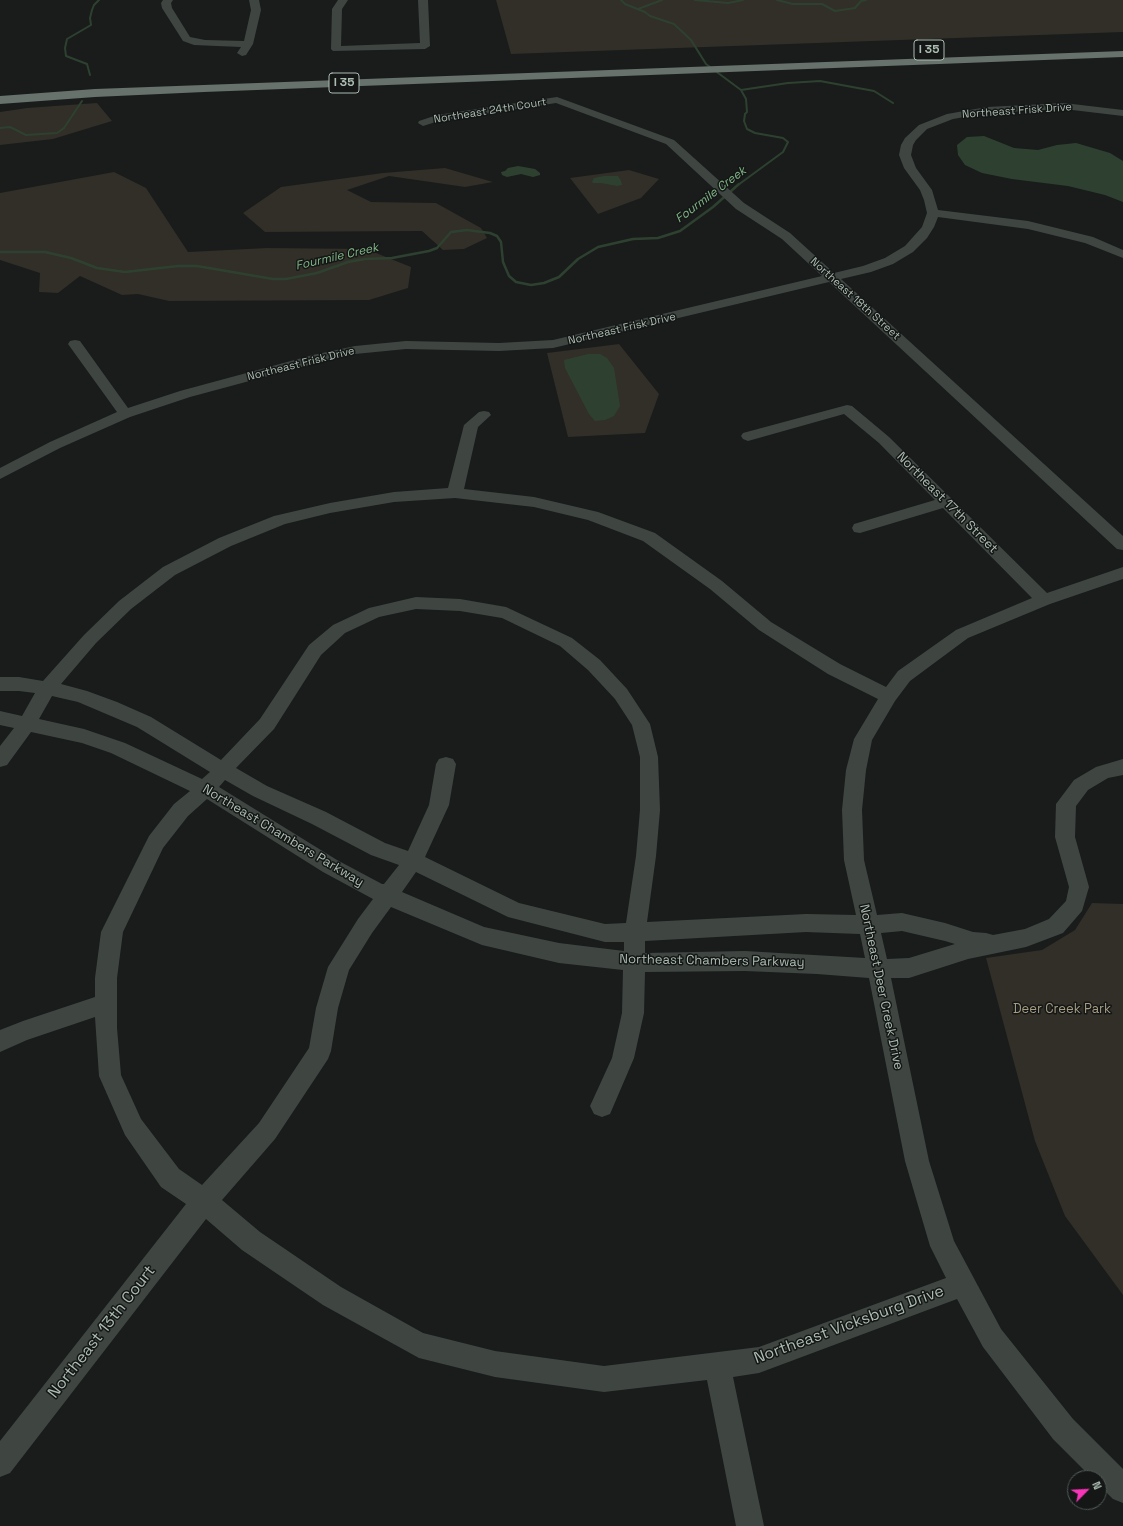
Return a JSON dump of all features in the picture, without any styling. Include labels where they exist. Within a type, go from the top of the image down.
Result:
[{"type":"highway","name":"I 35","points":[[918,50],[1123,44]]},
{"type":"highway","name":"I 35","points":[[0,100],[56,95],[188,89],[1123,54]]},
{"type":"highway","points":[[697,58],[783,55]]},
{"type":"street","points":[[168,0],[166,4],[167,8],[186,39],[194,42],[205,43],[248,44]]},
{"type":"street","points":[[242,54],[248,44],[256,10],[254,0]]},
{"type":"street","points":[[343,0],[337,9],[336,49],[425,46],[423,0]]},
{"type":"street","name":"Northeast 24th Court","points":[[424,123],[437,118],[557,100]]},
{"type":"street","name":"Northeast 18th Street","points":[[557,100],[670,142],[740,206],[786,236],[1123,545]]},
{"type":"street","name":"Northeast Frisk Drive","points":[[0,474],[55,445],[126,414],[185,394],[318,358],[355,350],[406,345],[499,347],[553,344],[834,279],[877,266],[909,249],[923,235],[928,227],[932,213],[930,200],[926,190],[910,168],[905,155],[907,145],[911,138],[923,127],[951,116],[972,112],[1051,107],[1086,108],[1123,113]]},
{"type":"street","points":[[932,213],[1028,225],[1089,240],[1123,254]]},
{"type":"street","points":[[76,344],[126,414]]},
{"type":"street","name":"Northeast 17th Street","points":[[748,436],[847,409],[884,440],[1044,600]]},
{"type":"street","points":[[455,493],[471,425],[484,415]]},
{"type":"street","points":[[0,760],[27,724],[47,688],[90,639],[125,605],[169,571],[225,542],[280,520],[330,508],[394,497],[455,493],[534,502],[592,516],[649,537],[716,585],[765,626],[834,669],[889,696]]},
{"type":"street","points":[[860,528],[946,502]]},
{"type":"street","name":"Northeast Deer Creek Drive","points":[[1123,573],[1044,600],[962,634],[904,676],[889,696],[863,739],[856,770],[852,810],[854,860],[869,925],[917,1161],[943,1246],[992,1338],[1063,1429],[1123,1489]]},
{"type":"street","name":"Northeast Vicksburg Drive","points":[[602,1106],[623,1058],[633,1014],[634,931],[646,856],[650,810],[649,758],[641,724],[621,694],[594,665],[566,642],[506,613],[460,606],[416,603],[375,612],[339,629],[315,650],[267,724],[205,789],[181,810],[156,842],[112,932],[106,978],[106,1028],[110,1076],[133,1127],[170,1178],[204,1201],[257,1245],[332,1296],[419,1345],[495,1364],[604,1379],[758,1360],[963,1284]]},
{"type":"street","name":"Northeast Chambers Parkway","points":[[0,684],[19,684],[47,688],[81,696],[111,707],[144,722],[260,791],[319,818],[378,849],[413,861],[515,911],[605,933],[690,930],[806,923],[869,925]]},
{"type":"street","name":"Northeast Chambers Parkway","points":[[0,718],[84,736],[118,748],[221,797],[330,866],[387,895],[482,936],[559,953],[647,963],[753,962],[817,964],[877,969]]},
{"type":"street","points":[[413,861],[439,805],[446,764]]},
{"type":"street","points":[[877,969],[909,968],[961,952],[997,943],[1026,938],[1056,926],[1075,905],[1079,887],[1065,837],[1066,804],[1081,786],[1103,772],[1123,767]]},
{"type":"street","name":"Northeast 13th Court","points":[[0,1463],[204,1201],[267,1132],[320,1051],[327,1008],[339,967],[365,926],[413,861]]},
{"type":"street","points":[[869,925],[902,922],[945,932],[973,941],[997,943]]},
{"type":"street","points":[[0,1041],[23,1031],[106,1003]]},
{"type":"street","points":[[717,1365],[750,1526]]},
{"type":"green space","points":[[496,0],[1123,0],[1123,32],[511,54]]},
{"type":"green space","points":[[97,103],[112,121],[53,139],[0,145],[0,112],[27,108]]},
{"type":"green space","points":[[445,168],[493,182],[465,187],[389,176],[347,190],[371,202],[436,203],[481,228],[487,238],[464,249],[443,250],[422,231],[265,232],[243,213],[281,187],[383,173]]},
{"type":"green space","points":[[629,170],[659,179],[641,198],[598,214],[570,178]]},
{"type":"green space","points":[[114,172],[146,188],[188,252],[267,248],[366,249],[411,267],[408,288],[369,300],[169,301],[138,294],[122,295],[80,276],[58,293],[39,292],[40,273],[0,260],[0,193]]},
{"type":"green space","points":[[619,344],[659,394],[645,433],[568,437],[547,353]]},
{"type":"green space","name":"Deer Creek Park","points":[[1092,903],[1123,904],[1123,1295],[1065,1216],[1035,1141],[986,958],[1042,950],[1075,930]]},
{"type":"shaded area","points":[[984,136],[1014,148],[1038,150],[1057,145],[1076,143],[1110,153],[1123,161],[1123,202],[1105,195],[1068,186],[1012,179],[982,173],[965,165],[958,155],[957,145],[967,137]]},
{"type":"shaded area","points":[[518,166],[535,169],[540,173],[540,175],[533,177],[521,174],[507,177],[502,175],[501,172],[508,168]]},
{"type":"shaded area","points":[[618,176],[622,185],[617,186],[592,182],[594,178]]},
{"type":"shaded area","points":[[588,354],[600,354],[607,358],[614,368],[620,406],[614,416],[605,420],[595,421],[589,414],[565,368],[564,360]]},
{"type":"waterway","points":[[90,75],[87,64],[66,56],[65,48],[67,39],[91,25],[90,18],[92,10],[94,5],[99,0]]},
{"type":"waterway","name":"Fourmile Creek","points":[[621,0],[625,4],[645,12],[650,16],[674,24],[691,40],[706,64],[741,90]]},
{"type":"waterway","points":[[638,9],[662,0]]},
{"type":"waterway","points":[[695,0],[728,3],[743,0]]},
{"type":"waterway","points":[[777,0],[793,4],[822,4],[835,11],[855,8],[861,1],[866,0]]},
{"type":"waterway","points":[[741,90],[788,83],[820,81],[874,91],[893,103]]},
{"type":"waterway","name":"Fourmile Creek","points":[[738,185],[783,152],[788,142],[783,138],[755,133],[747,129],[744,121],[745,114],[747,112],[746,99],[741,90]]},
{"type":"waterway","points":[[0,128],[10,127],[26,135],[57,133],[64,128],[82,101]]},
{"type":"waterway","name":"Fourmile Creek","points":[[0,252],[45,252],[71,258],[97,268],[125,272],[178,266],[197,266],[273,279],[286,279],[317,273],[348,262],[365,259],[392,258],[429,251],[437,248],[451,232],[467,230],[490,233],[497,236],[501,242],[503,262],[509,276],[516,282],[531,285],[544,283],[559,277],[578,259],[598,247],[633,239],[658,238],[680,231],[713,207],[739,184]]}]
